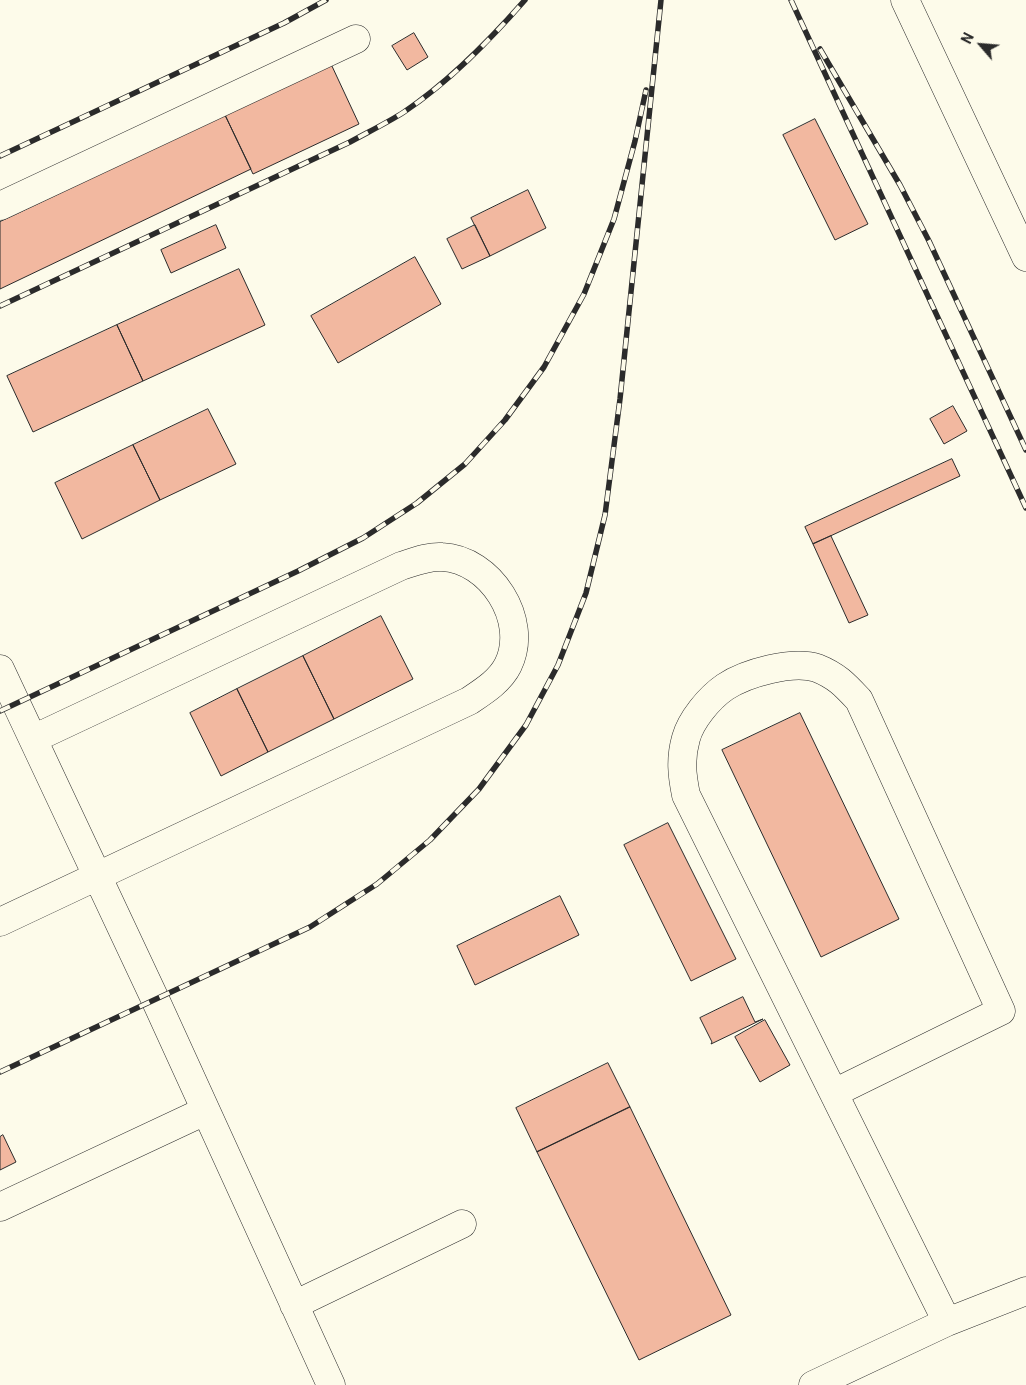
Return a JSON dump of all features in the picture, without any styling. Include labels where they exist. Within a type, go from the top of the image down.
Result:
[{"type":"lane","points":[[905,0],[1026,257]]},
{"type":"lane","points":[[0,206],[356,38]]},
{"type":"lane","points":[[0,922],[469,701],[492,686],[508,665],[515,640],[512,618],[502,596],[486,575],[464,561],[442,557],[424,558],[401,566],[33,739]]},
{"type":"lane","points":[[834,1094],[1001,1011],[859,700],[840,679],[815,668],[784,666],[751,675],[725,687],[700,710],[686,737],[681,765],[686,795],[834,1094],[947,1322]]},
{"type":"lane","points":[[0,669],[98,877],[331,1385]]},
{"type":"lane","points":[[0,1207],[205,1110]]},
{"type":"lane","points":[[294,1304],[462,1224]]},
{"type":"lane","points":[[813,1385],[947,1322],[1026,1292]]},
{"type":"building","points":[[414,33],[428,57],[407,70],[392,46]]},
{"type":"building","points":[[331,64],[359,124],[253,174],[225,115]]},
{"type":"building","points":[[225,115],[251,169],[0,289],[0,222]]},
{"type":"building","points":[[815,119],[868,224],[835,240],[783,135]]},
{"type":"building","points":[[528,190],[546,228],[490,256],[471,218]]},
{"type":"building","points":[[216,225],[226,248],[171,273],[161,250]]},
{"type":"building","points":[[475,225],[490,256],[462,269],[447,239]]},
{"type":"building","points":[[415,257],[441,304],[338,363],[311,316]]},
{"type":"building","points":[[239,269],[265,325],[143,381],[117,325]]},
{"type":"building","points":[[117,325],[143,381],[33,432],[7,376]]},
{"type":"building","points":[[953,406],[967,431],[944,444],[930,419]]},
{"type":"building","points":[[208,409],[236,464],[160,500],[133,445]]},
{"type":"building","points":[[133,445],[160,500],[82,539],[55,483]]},
{"type":"building","points":[[952,459],[960,476],[813,544],[805,527]]},
{"type":"building","points":[[831,536],[868,615],[849,623],[813,544]]},
{"type":"building","points":[[381,616],[413,679],[334,719],[303,656]]},
{"type":"building","points":[[303,656],[334,719],[268,752],[237,689]]},
{"type":"building","points":[[237,689],[268,752],[221,776],[190,713]]},
{"type":"building","points":[[800,713],[899,919],[821,957],[722,750]]},
{"type":"building","points":[[668,823],[736,959],[691,981],[624,845]]},
{"type":"building","points":[[560,896],[579,935],[475,985],[457,946]]},
{"type":"building","points":[[743,997],[755,1022],[763,1019],[711,1044],[712,1042],[700,1018]]},
{"type":"building","points":[[765,1020],[790,1065],[760,1082],[735,1037]]},
{"type":"building","points":[[608,1063],[630,1107],[537,1152],[516,1108]]},
{"type":"building","points":[[630,1107],[731,1315],[639,1360],[537,1152]]},
{"type":"building","points":[[3,1135],[16,1162],[0,1170],[0,1137]]},
{"type":"railway","points":[[0,156],[284,23],[326,0]]},
{"type":"railway","points":[[0,306],[350,142],[391,120],[421,100],[453,74],[525,0]]},
{"type":"railway","points":[[0,1072],[310,927],[377,884],[430,840],[479,789],[526,725],[558,665],[586,593],[605,515],[620,399],[661,0]]},
{"type":"railway","points":[[791,0],[1026,508]]},
{"type":"railway","points":[[820,49],[900,185],[929,241],[1026,450]]},
{"type":"railway","points":[[0,711],[298,571],[363,538],[417,503],[465,464],[505,420],[544,367],[584,294],[614,219],[635,141],[646,90]]}]
